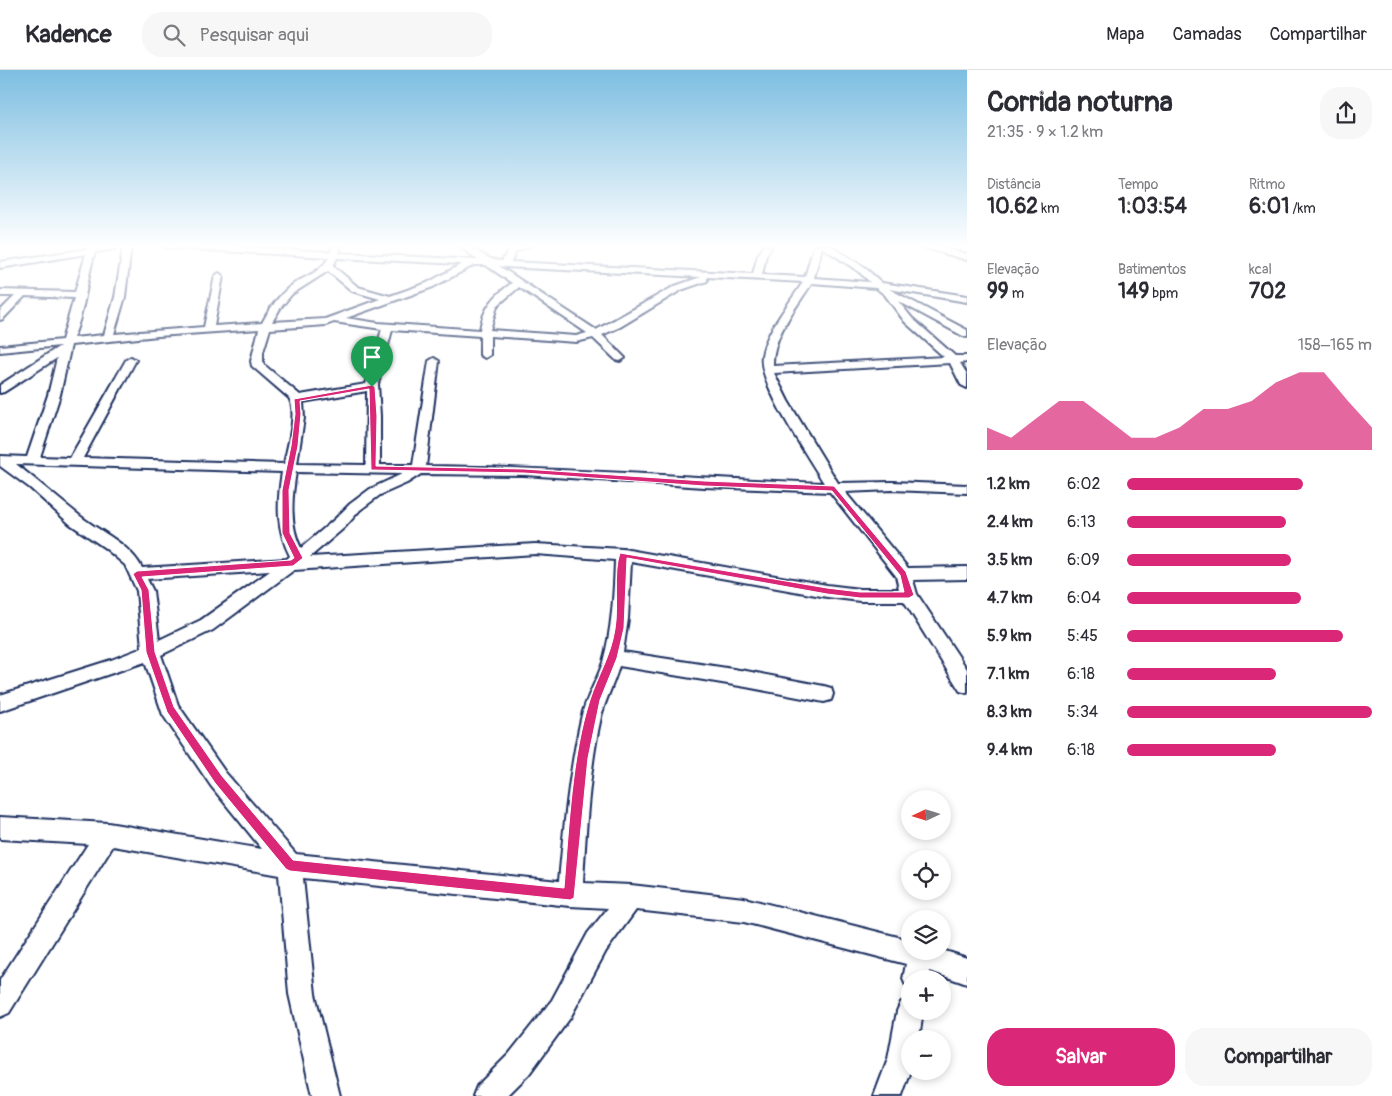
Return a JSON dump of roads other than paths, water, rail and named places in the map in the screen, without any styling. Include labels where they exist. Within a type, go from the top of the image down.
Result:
[{"type":"street","points":[[9,294],[80,296],[65,346],[54,395],[32,461]]},
{"type":"street","points":[[108,338],[120,294]]},
{"type":"street","points":[[208,330],[215,294]]},
{"type":"street","points":[[287,294],[276,306],[266,326],[256,361],[258,366],[297,399],[298,414],[286,490],[286,533],[296,561]]},
{"type":"street","points":[[372,294],[389,299]]},
{"type":"street","points":[[0,350],[65,346],[108,338],[314,324],[336,320],[404,294]]},
{"type":"street","points":[[485,354],[483,332],[485,321],[492,305],[505,294]]},
{"type":"street","points":[[532,294],[595,334],[620,358]]},
{"type":"street","points":[[336,320],[388,326],[567,339],[595,334],[623,321],[669,294]]},
{"type":"street","points":[[801,294],[773,338],[767,356],[766,370],[782,401],[834,488],[904,574],[909,595],[967,685]]},
{"type":"street","points":[[889,294],[921,308],[967,334]]},
{"type":"street","points":[[889,294],[892,301],[906,317],[952,359],[967,385]]},
{"type":"street","points":[[935,294],[967,299]]},
{"type":"street","points":[[0,317],[21,295]]},
{"type":"street","points":[[373,468],[374,416],[372,387],[388,326]]},
{"type":"street","points":[[0,390],[65,346]]},
{"type":"street","points":[[766,370],[967,359]]},
{"type":"street","points":[[74,463],[99,421],[131,360]]},
{"type":"street","points":[[0,703],[115,666],[151,652],[207,625],[296,561],[375,492],[402,480],[419,469],[434,361]]},
{"type":"street","points":[[297,399],[372,387]]},
{"type":"street","points":[[1,460],[290,468],[524,471],[704,484],[834,488],[892,486],[967,489]]},
{"type":"street","points":[[1,460],[35,485],[75,520],[110,544],[131,562],[145,590],[151,652],[170,709],[218,779],[290,865],[302,994],[326,1096]]},
{"type":"street","points":[[137,574],[296,561],[535,549],[623,555],[827,591],[860,595],[909,595]]},
{"type":"street","points":[[570,894],[574,824],[583,758],[595,700],[613,658],[620,628],[623,555]]},
{"type":"street","points":[[904,574],[967,573]]},
{"type":"street","points":[[613,658],[746,679],[824,694]]},
{"type":"street","points":[[0,828],[108,834],[290,865],[570,894],[631,897],[744,910],[918,967],[967,971]]},
{"type":"street","points":[[0,1004],[108,834]]},
{"type":"street","points":[[487,1096],[519,1064],[561,1009],[597,942],[631,897]]},
{"type":"street","points":[[888,1096],[902,1059],[908,1020]]}]
